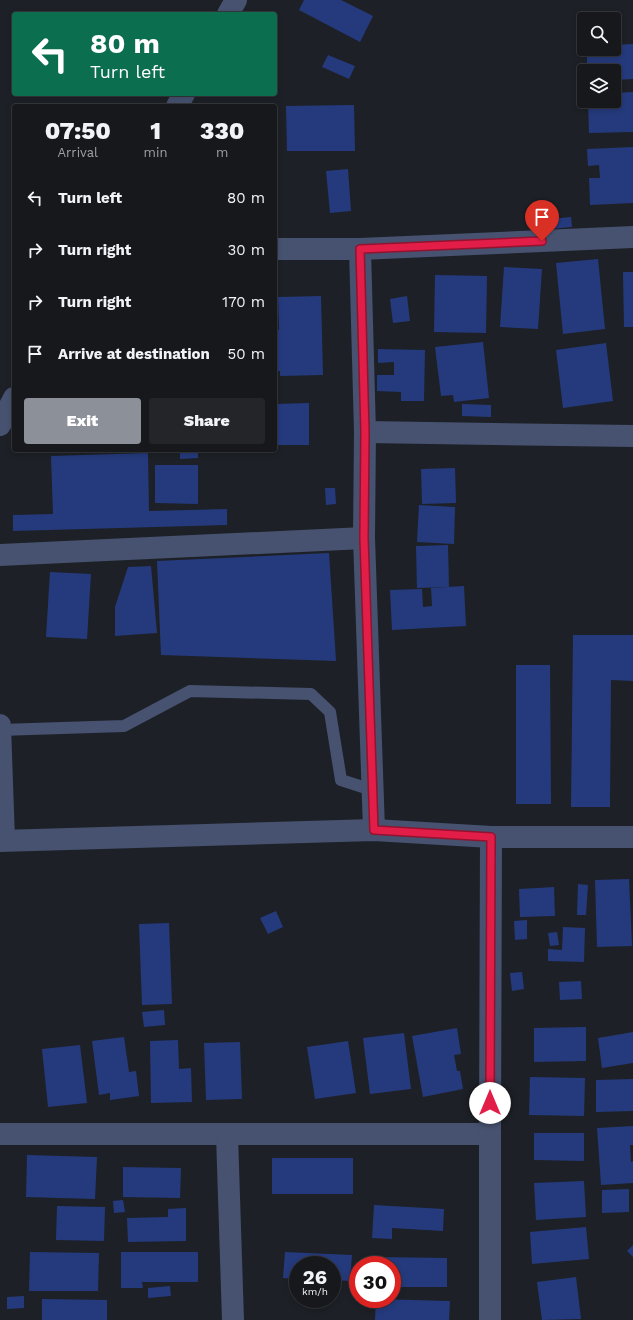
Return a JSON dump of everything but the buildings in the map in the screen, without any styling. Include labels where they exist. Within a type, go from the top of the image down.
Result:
[{"type":"street","points":[[229,12],[236,0]]},
{"type":"street","points":[[277,249],[360,249],[633,237]]},
{"type":"street","points":[[360,249],[365,432],[364,538],[374,830]]},
{"type":"street","points":[[0,425],[12,402]]},
{"type":"street","points":[[365,432],[633,436]]},
{"type":"street","points":[[0,556],[364,538]]},
{"type":"street","points":[[0,725],[2,841],[374,830],[491,837],[633,838]]},
{"type":"street","points":[[490,1320],[491,837]]},
{"type":"street","points":[[0,1134],[490,1134]]},
{"type":"street","points":[[227,1135],[233,1320]]},
{"type":"lane","points":[[0,730],[124,726],[190,692],[311,694],[330,712],[341,780],[372,790]]},
{"type":"route","points":[[490,1103],[491,837],[374,830],[364,538],[365,432],[360,249],[542,241]]}]
